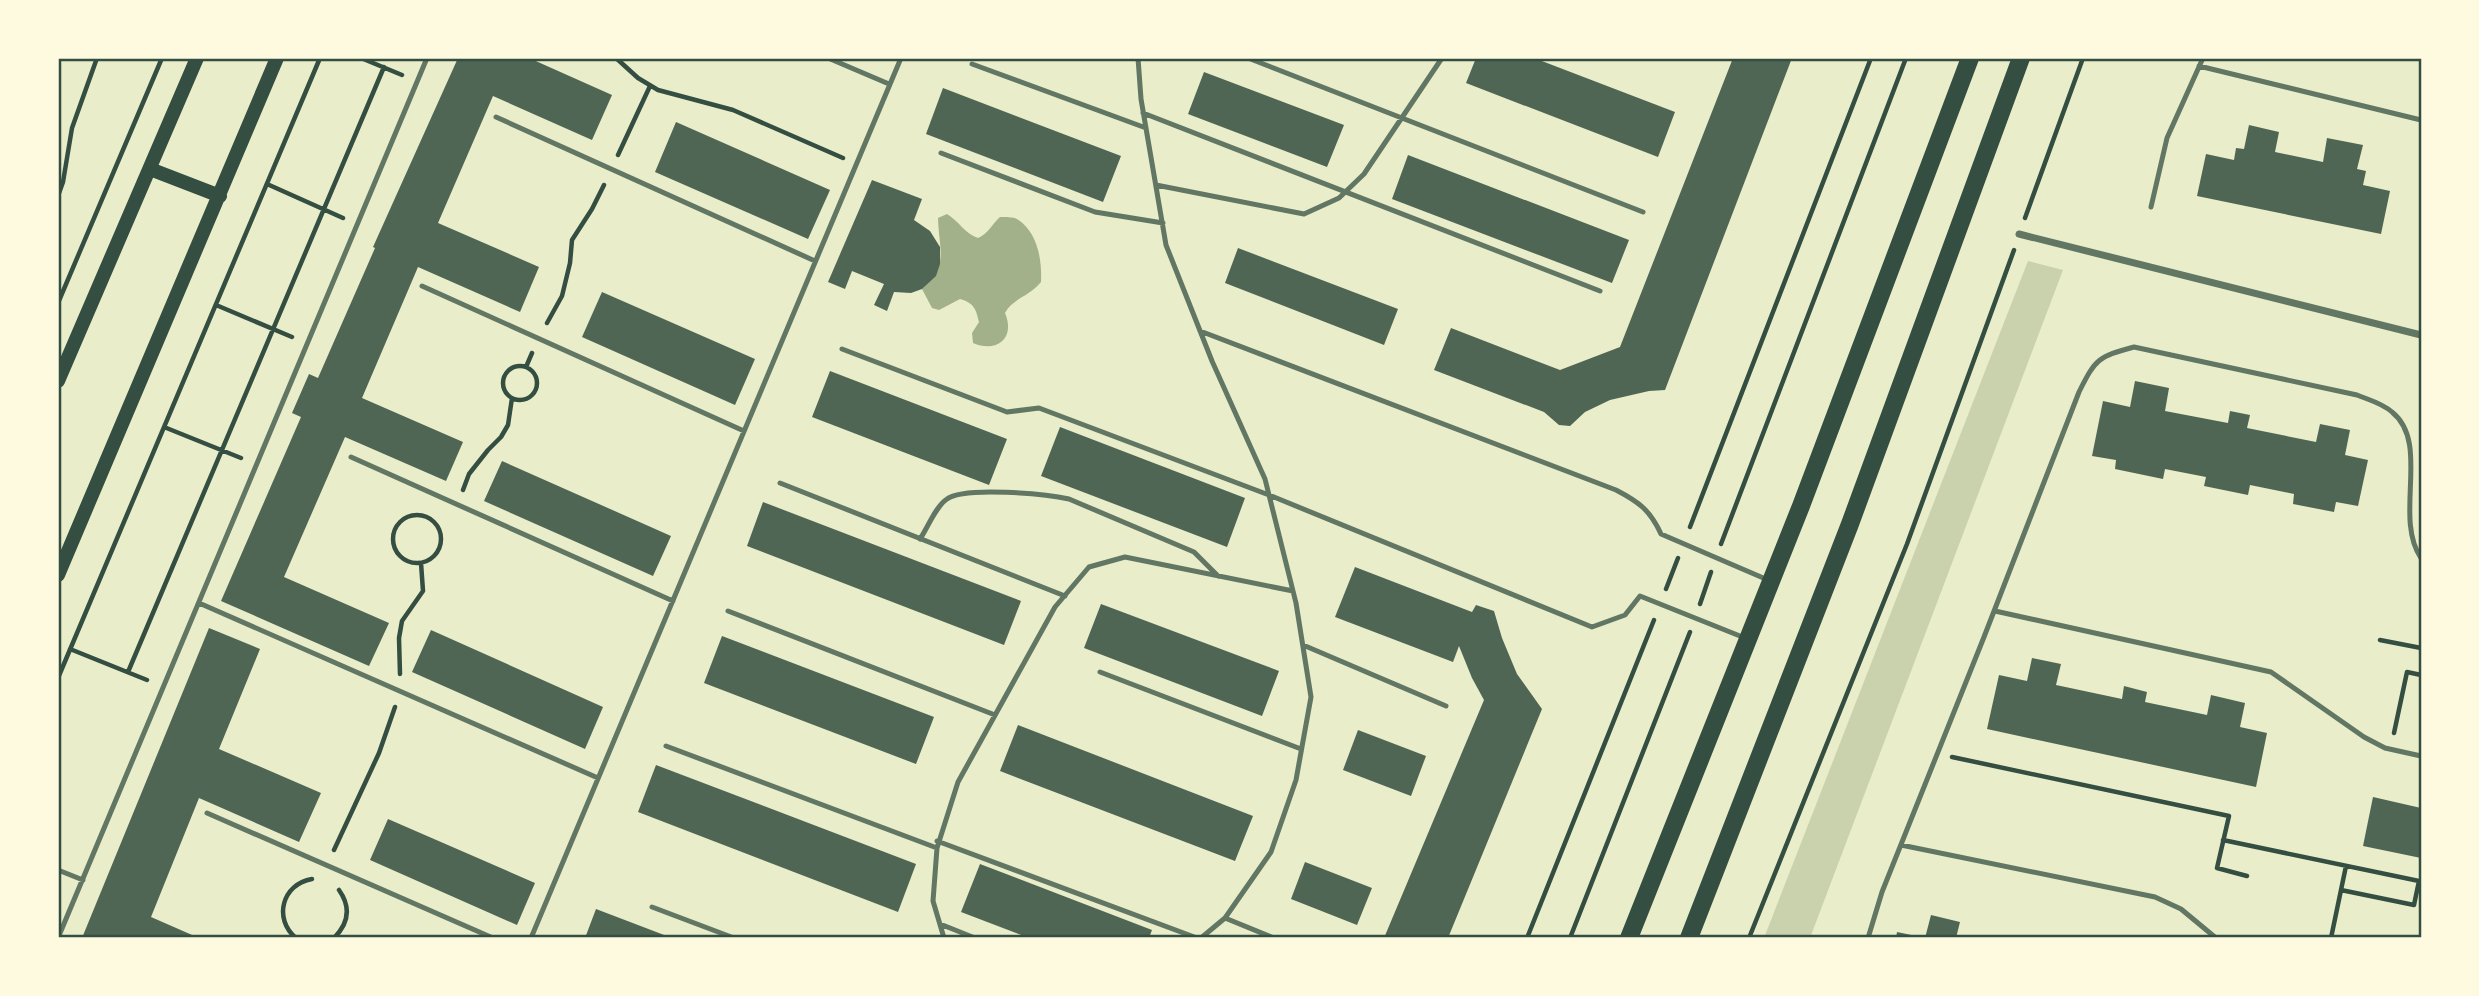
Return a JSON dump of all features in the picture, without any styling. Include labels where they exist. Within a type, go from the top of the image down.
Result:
[{"type":"main road","points":[[58,381],[198,58]]},
{"type":"main road","points":[[58,575],[277,58]]},
{"type":"main road","points":[[1629,938],[1771,581],[1970,58]]},
{"type":"main road","points":[[1689,938],[1850,523],[2021,58]]},
{"type":"main road","points":[[150,169],[220,195]]},
{"type":"street","points":[[2019,234],[2421,335]]},
{"type":"lane","points":[[58,938],[427,58]]},
{"type":"lane","points":[[828,58],[889,84]]},
{"type":"lane","points":[[531,938],[901,58]]},
{"type":"lane","points":[[937,841],[1199,938],[1225,918],[1271,852],[1296,780],[1311,697],[1293,591],[1265,479],[1199,331],[1166,245],[1143,113],[1139,58]]},
{"type":"lane","points":[[1248,58],[1643,212]]},
{"type":"lane","points":[[1156,185],[1304,214],[1339,198],[1364,174],[1443,58]]},
{"type":"lane","points":[[2151,207],[2168,138],[2203,58]]},
{"type":"lane","points":[[972,64],[1146,128]]},
{"type":"lane","points":[[2199,66],[2421,120]]},
{"type":"lane","points":[[1143,113],[1600,291]]},
{"type":"lane","points":[[496,117],[815,261]]},
{"type":"lane","points":[[941,153],[1095,212],[1163,223]]},
{"type":"lane","points":[[422,286],[744,431]]},
{"type":"lane","points":[[1199,331],[1616,490],[1638,502],[1653,517],[1661,534],[1771,581]]},
{"type":"lane","points":[[1868,938],[1882,892],[2079,392],[2090,370],[2105,355],[2134,347],[2357,395],[2393,412],[2404,426],[2409,445],[2411,538],[2421,558]]},
{"type":"lane","points":[[842,349],[1007,412],[1040,408],[1269,495],[1592,627],[1625,615],[1640,596],[1748,639]]},
{"type":"lane","points":[[351,457],[673,601]]},
{"type":"lane","points":[[780,483],[1065,596]]},
{"type":"lane","points":[[920,539],[944,500],[958,493],[1049,494],[1069,499],[1194,552],[1218,576]]},
{"type":"lane","points":[[944,938],[933,901],[937,841],[957,782],[1055,607],[1090,567],[1125,557],[1293,591]]},
{"type":"lane","points":[[199,603],[598,778]]},
{"type":"lane","points":[[728,611],[995,715]]},
{"type":"lane","points":[[1994,611],[2271,672],[2364,737],[2390,749],[2421,756]]},
{"type":"lane","points":[[1303,645],[1446,705]]},
{"type":"lane","points":[[1100,672],[1301,749]]},
{"type":"lane","points":[[666,746],[937,848]]},
{"type":"lane","points":[[207,813],[494,938]]},
{"type":"lane","points":[[1901,845],[2155,897],[2181,909],[2216,938]]},
{"type":"lane","points":[[58,870],[83,880]]},
{"type":"lane","points":[[652,907],[734,938]]},
{"type":"lane","points":[[1225,918],[1274,938]]},
{"type":"lane","points":[[940,925],[975,938]]},
{"type":"path","points":[[58,196],[72,128],[97,58]]},
{"type":"path","points":[[58,303],[162,58]]},
{"type":"path","points":[[58,678],[320,58]]},
{"type":"path","points":[[361,58],[418,81]]},
{"type":"path","points":[[616,58],[638,79],[658,90],[733,110],[856,163]]},
{"type":"path","points":[[1527,938],[1684,544],[1871,58]]},
{"type":"path","points":[[1570,938],[1695,619],[1906,58]]},
{"type":"path","points":[[1749,938],[1908,544],[2082,58]]},
{"type":"path","points":[[128,672],[384,67]]},
{"type":"path","points":[[538,339],[562,296],[572,240],[592,209],[650,86]]},
{"type":"path","points":[[267,184],[357,225]]},
{"type":"path","points":[[216,305],[307,343]]},
{"type":"path","points":[[515,367],[526,367],[534,374],[535,390],[523,400],[512,398],[503,385],[506,373],[515,367]]},
{"type":"path","points":[[457,504],[469,474],[508,425],[512,398]]},
{"type":"path","points":[[164,427],[257,464]]},
{"type":"path","points":[[410,516],[427,517],[438,526],[441,534],[437,555],[421,563],[408,562],[401,557],[393,542],[397,526],[410,516]]},
{"type":"path","points":[[294,938],[283,919],[285,899],[298,883],[318,879],[327,865],[379,753],[393,716],[399,690],[399,638],[402,621],[423,591],[421,563]]},
{"type":"path","points":[[2380,640],[2421,648]]},
{"type":"path","points":[[70,649],[164,687]]},
{"type":"path","points":[[2390,749],[2407,672],[2421,675]]},
{"type":"path","points":[[1938,754],[2229,816],[2217,868],[2247,876]]},
{"type":"path","points":[[2223,840],[2419,881],[2419,893],[2414,905],[2341,890]]},
{"type":"path","points":[[2331,938],[2346,866]]},
{"type":"path","points":[[334,938],[347,920],[348,908],[338,889]]},
{"type":"shaded area","points":[[947,214],[969,234],[978,238],[1000,217],[1015,218],[1030,231],[1037,247],[1041,282],[1008,308],[1005,313],[1008,322],[1006,337],[996,345],[981,346],[973,343],[972,333],[979,322],[971,305],[960,299],[939,310],[932,308],[922,289],[939,264],[941,256],[938,218]]},
{"type":"shaded area","points":[[2028,261],[2063,270],[1810,938],[1764,938]]},
{"type":"building","points":[[458,58],[529,58],[612,95],[592,140],[493,96],[438,223],[539,267],[520,312],[418,267],[362,398],[463,442],[446,481],[345,437],[284,577],[389,623],[369,666],[221,601],[301,417],[292,413],[309,374],[318,378],[375,248],[373,247]]},
{"type":"building","points":[[1476,58],[1534,58],[1675,112],[1658,157],[1466,83]]},
{"type":"building","points":[[1733,58],[1792,58],[1665,390],[1610,400],[1585,412],[1570,426],[1559,425],[1544,412],[1434,370],[1451,328],[1560,370],[1620,347]]},
{"type":"building","points":[[1204,72],[1344,125],[1327,167],[1188,114]]},
{"type":"building","points":[[943,88],[1121,156],[1103,202],[926,134]]},
{"type":"building","points":[[676,122],[830,190],[808,239],[655,172]]},
{"type":"building","points":[[2249,125],[2279,132],[2275,152],[2323,162],[2327,138],[2363,145],[2357,169],[2366,171],[2363,185],[2390,191],[2381,234],[2197,196],[2206,154],[2234,160],[2236,148],[2244,149]]},
{"type":"building","points":[[1408,155],[1629,240],[1612,283],[1392,199]]},
{"type":"building","points":[[872,180],[922,199],[914,220],[930,231],[940,247],[940,264],[936,276],[922,289],[911,293],[894,292],[887,311],[874,305],[884,284],[852,271],[845,289],[828,282]]},
{"type":"building","points":[[1238,248],[1398,309],[1384,345],[1225,283]]},
{"type":"building","points":[[602,292],[755,359],[735,405],[582,337]]},
{"type":"building","points":[[830,371],[1007,439],[989,485],[812,417]]},
{"type":"building","points":[[2135,381],[2169,388],[2165,411],[2228,423],[2230,411],[2250,415],[2247,428],[2316,442],[2320,424],[2350,430],[2345,455],[2368,460],[2358,506],[2336,502],[2334,512],[2293,504],[2294,494],[2250,485],[2248,495],[2204,486],[2206,477],[2165,469],[2163,479],[2115,469],[2116,460],[2092,456],[2103,401],[2130,407]]},
{"type":"building","points":[[1060,427],[1245,498],[1227,547],[1041,476]]},
{"type":"building","points":[[502,461],[671,536],[653,576],[484,501]]},
{"type":"building","points":[[763,502],[1021,601],[1004,645],[747,546]]},
{"type":"building","points":[[1355,567],[1472,612],[1476,605],[1494,611],[1517,674],[1542,709],[1448,938],[1384,938],[1484,700],[1459,646],[1453,662],[1335,617]]},
{"type":"building","points":[[1101,604],[1279,671],[1262,716],[1084,648]]},
{"type":"building","points":[[209,628],[260,649],[219,749],[321,793],[299,842],[199,798],[151,917],[199,938],[82,938]]},
{"type":"building","points":[[431,630],[603,707],[585,749],[412,672]]},
{"type":"building","points":[[722,636],[934,717],[916,764],[704,683]]},
{"type":"building","points":[[2032,658],[2061,664],[2056,685],[2122,699],[2124,686],[2147,692],[2145,702],[2207,715],[2211,695],[2245,703],[2240,727],[2267,733],[2256,787],[1987,729],[1999,675],[2027,681]]},
{"type":"building","points":[[1018,725],[1253,816],[1235,861],[1000,771]]},
{"type":"building","points":[[1358,730],[1426,756],[1411,796],[1343,770]]},
{"type":"building","points":[[656,765],[916,864],[898,912],[638,812]]},
{"type":"building","points":[[2373,797],[2421,808],[2421,858],[2363,846]]},
{"type":"building","points":[[388,819],[535,883],[517,925],[370,860]]},
{"type":"building","points":[[1305,862],[1372,888],[1357,925],[1291,899]]},
{"type":"building","points":[[980,864],[1152,930],[1149,938],[1029,938],[961,912]]},
{"type":"building","points":[[596,909],[672,938],[585,938]]},
{"type":"building","points":[[1931,915],[1960,922],[1956,938],[1925,938]]},
{"type":"building","points":[[1897,932],[1921,937],[1921,938],[1896,938]]}]
